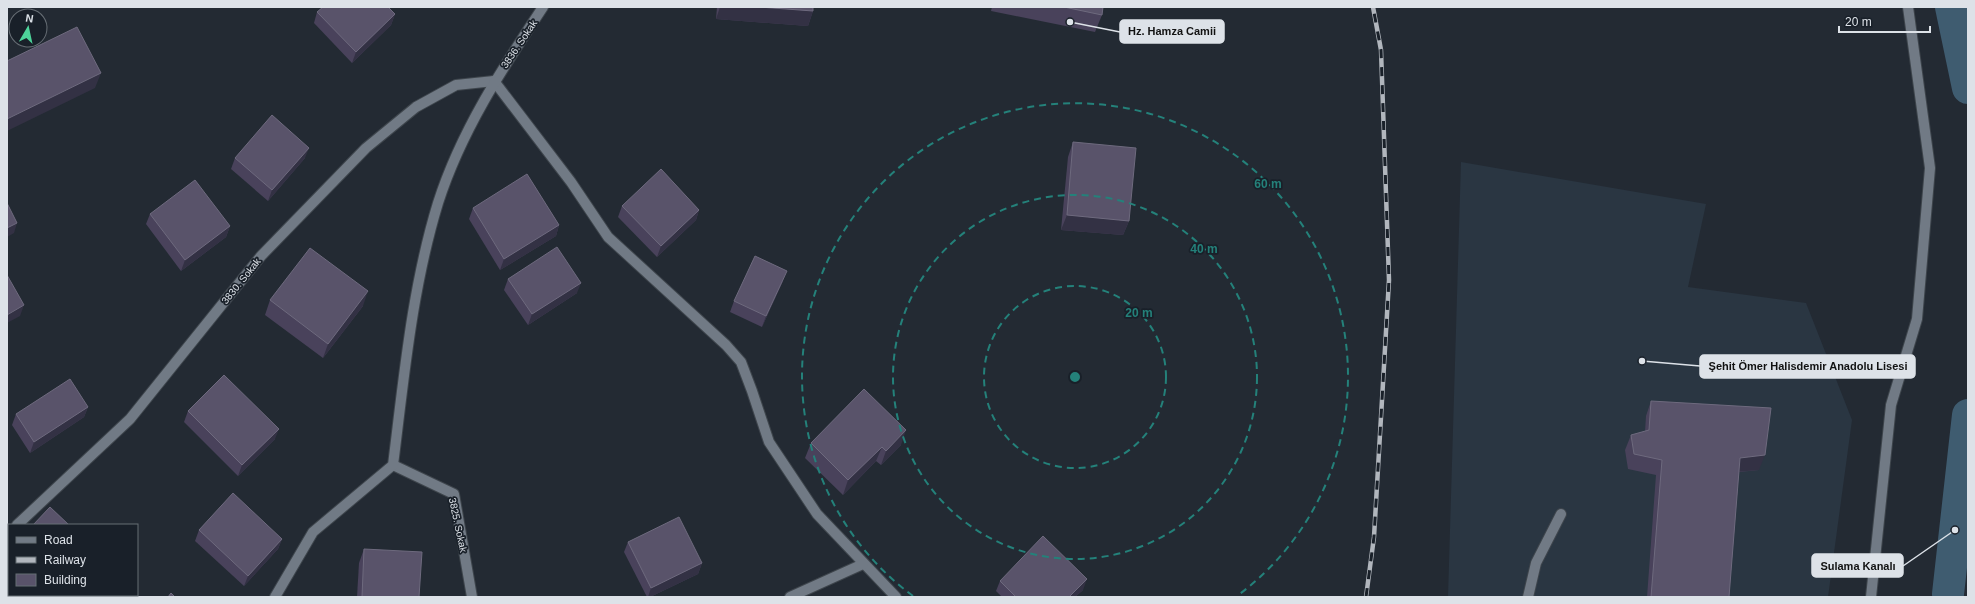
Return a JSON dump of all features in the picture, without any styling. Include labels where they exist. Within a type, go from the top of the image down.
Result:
[{"type":"street","name":"3836. Sokak","points":[[393,465],[417,286],[438,203],[465,137],[494,81],[543,7]]},
{"type":"street","points":[[1871,597],[1891,405],[1917,319],[1930,168],[1908,7]]},
{"type":"street","name":"3830. Sokak","points":[[18,524],[130,419],[261,256],[366,148],[416,107],[456,85],[494,81]]},
{"type":"street","points":[[494,81],[571,182],[608,237],[726,345],[741,362],[769,442],[817,514],[896,597]]},
{"type":"street","points":[[275,597],[314,532],[393,465]]},
{"type":"street","name":"3825. Sokak","points":[[393,465],[454,494],[472,597]]},
{"type":"street","points":[[1528,597],[1536,563],[1561,514]]},
{"type":"street","points":[[790,597],[863,564]]},
{"type":"shaded area","points":[[1461,162],[1706,204],[1688,287],[1806,303],[1852,420],[1828,597],[1448,597]]},
{"type":"building","points":[[323,7],[388,7],[395,14],[356,52],[317,12]]},
{"type":"building","points":[[759,7],[813,7],[813,11]]},
{"type":"building","points":[[1064,7],[1103,7],[1102,15]]},
{"type":"building","points":[[77,27],[101,73],[7,119],[7,61],[34,48],[48,48],[48,41]]},
{"type":"building","points":[[272,115],[309,148],[272,190],[235,158]]},
{"type":"building","points":[[1073,142],[1136,148],[1129,221],[1067,215]]},
{"type":"building","points":[[661,169],[699,210],[661,246],[622,206]]},
{"type":"building","points":[[527,174],[559,225],[504,259],[473,208]]},
{"type":"building","points":[[195,180],[230,226],[185,260],[150,214]]},
{"type":"building","points":[[7,203],[17,223],[7,228]]},
{"type":"building","points":[[557,247],[581,283],[532,314],[508,279]]},
{"type":"building","points":[[310,248],[368,291],[328,344],[270,300]]},
{"type":"building","points":[[755,256],[787,271],[766,316],[734,301]]},
{"type":"building","points":[[7,275],[24,305],[7,315]]},
{"type":"building","points":[[224,375],[279,429],[242,465],[188,411]]},
{"type":"building","points":[[70,379],[88,407],[34,442],[16,414]]},
{"type":"building","points":[[864,389],[906,430],[886,451],[882,447],[848,480],[811,443]]},
{"type":"building","points":[[1651,401],[1771,408],[1765,455],[1740,458],[1729,597],[1651,597],[1662,460],[1634,454],[1631,435],[1649,430]]},
{"type":"building","points":[[233,493],[282,539],[248,576],[199,530]]},
{"type":"building","points":[[50,507],[68,524],[34,524]]},
{"type":"building","points":[[679,517],[702,563],[651,588],[628,542]]},
{"type":"building","points":[[1043,536],[1087,579],[1069,597],[1016,597],[1000,581]]},
{"type":"building","points":[[364,549],[422,552],[419,597],[362,597]]},
{"type":"building","points":[[171,593],[175,597],[168,597]]},
{"type":"waterway","points":[[1951,7],[1968,88]]},
{"type":"waterway","points":[[1948,594],[1968,415]]},
{"type":"railway","points":[[1366,597],[1374,537],[1389,280],[1381,50],[1373,7]]},
{"type":"place","name":"Hz. Hamza Camii","points":[[1070,22]]},
{"type":"place","name":"Şehit Ömer Halisdemir Anadolu Lisesi","points":[[1642,361]]},
{"type":"place","name":"Sulama Kanalı","points":[[1955,530]]}]
